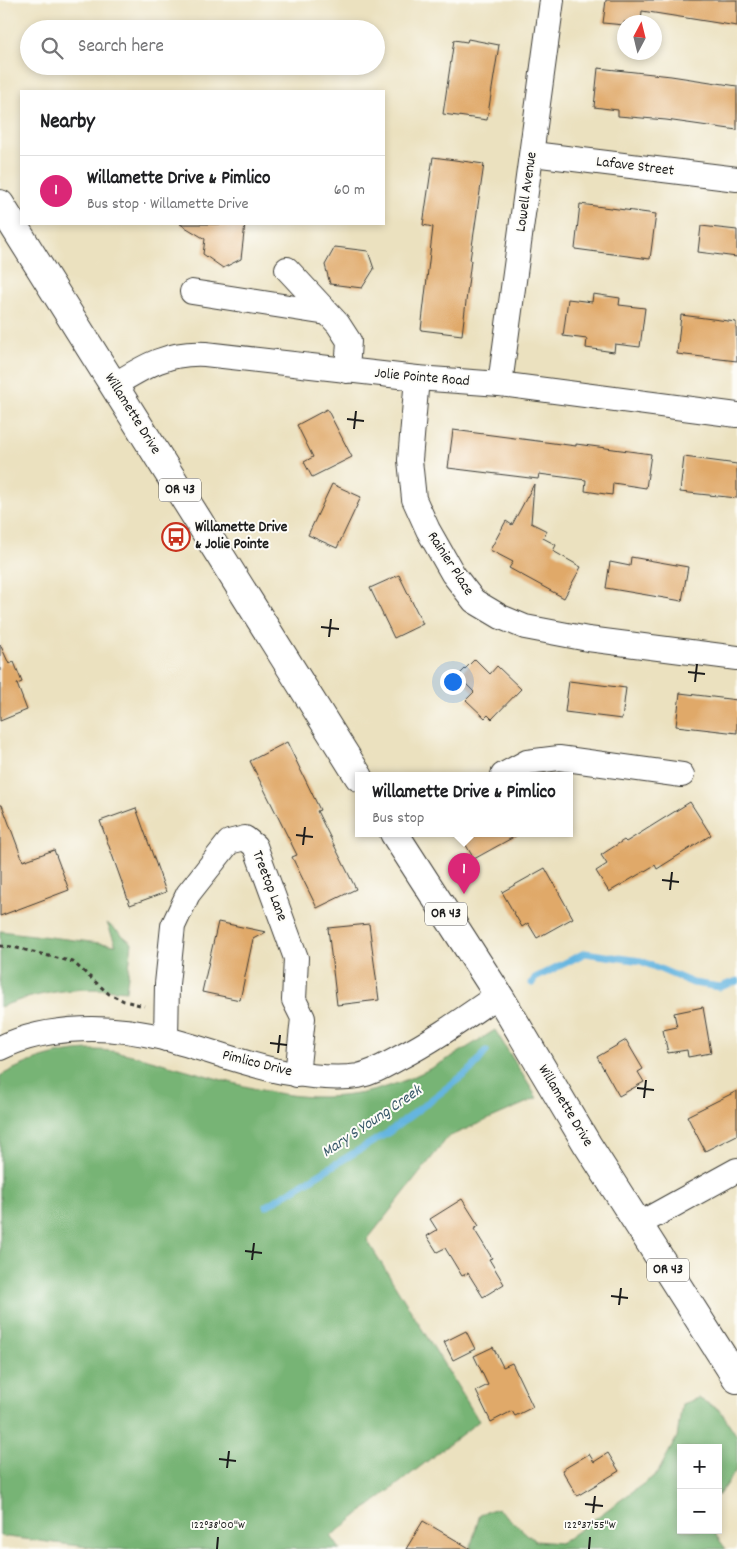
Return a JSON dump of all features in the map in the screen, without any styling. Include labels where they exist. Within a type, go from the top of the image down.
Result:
[{"type":"main road","name":"Willamette Drive","points":[[0,204],[356,772]]},
{"type":"main road","name":"Willamette Drive","points":[[400,837],[498,995],[587,1144],[735,1372]]},
{"type":"street","name":"Lowell Avenue","points":[[500,384],[533,154],[552,0]]},
{"type":"street","name":"Lafave Street","points":[[533,154],[737,179]]},
{"type":"street","points":[[286,268],[338,324],[349,341],[347,370]]},
{"type":"street","points":[[192,292],[327,313]]},
{"type":"street","name":"Jolie Pointe Road","points":[[114,385],[154,362],[186,353],[417,378],[500,384],[737,415]]},
{"type":"street","name":"Rainier Place","points":[[417,378],[410,460],[414,499],[428,530],[453,574],[474,601],[501,617],[525,627],[588,639],[737,658]]},
{"type":"street","points":[[509,772],[527,762],[559,758],[682,775]]},
{"type":"street","name":"Treetop Lane","points":[[166,1039],[167,984],[173,926],[188,894],[215,859],[229,842],[245,838],[255,846],[296,958],[294,1000],[303,1018],[297,1075]]},
{"type":"street","name":"Pimlico Drive","points":[[0,1048],[44,1034],[62,1031],[111,1030],[166,1039],[246,1063],[297,1075],[358,1076],[381,1068],[432,1040],[498,995]]},
{"type":"street","points":[[639,1224],[737,1170]]},
{"type":"path","points":[[0,946],[73,962],[109,994],[124,1001],[149,1008]]},
{"type":"green space","points":[[107,923],[132,943],[126,991],[94,989],[62,991],[31,997],[0,1007],[0,931],[116,945]]},
{"type":"green space","points":[[495,1030],[537,1098],[448,1137],[367,1240],[479,1421],[331,1536],[340,1549],[103,1549],[0,1536],[0,1076],[22,1065],[45,1057],[81,1050],[103,1050],[138,1056],[223,1080],[284,1094],[324,1097],[349,1095],[393,1085],[414,1076],[455,1055]]},
{"type":"green space","points":[[698,1398],[720,1410],[737,1436],[735,1472],[722,1490],[722,1444],[677,1444],[677,1534],[715,1534],[726,1549],[470,1549],[480,1514],[497,1508],[535,1541],[561,1543],[657,1474],[677,1437],[682,1404]]},
{"type":"building","points":[[606,0],[737,0],[737,26],[642,11],[642,15],[617,15],[617,24],[603,23]]},
{"type":"building","points":[[468,39],[499,45],[487,120],[443,114],[454,40],[467,42]]},
{"type":"building","points":[[598,68],[737,86],[737,130],[666,120],[618,116],[618,110],[594,107]]},
{"type":"building","points":[[433,157],[484,164],[470,260],[462,335],[421,330],[433,227],[423,225]]},
{"type":"building","points":[[580,204],[656,214],[650,259],[575,249]]},
{"type":"building","points":[[182,225],[245,225],[241,259],[223,268],[203,254],[205,239]]},
{"type":"building","points":[[701,226],[737,230],[737,257],[698,252]]},
{"type":"building","points":[[335,247],[368,251],[374,269],[362,288],[330,284],[325,265]]},
{"type":"building","points":[[593,294],[620,298],[619,305],[645,308],[640,347],[615,344],[614,352],[586,348],[587,339],[563,336],[568,299],[592,302]]},
{"type":"building","points":[[681,315],[736,322],[737,361],[677,354]]},
{"type":"building","points":[[327,409],[352,457],[312,477],[304,462],[313,457],[297,425]]},
{"type":"building","points":[[453,430],[651,454],[646,488],[613,483],[612,495],[585,491],[586,480],[539,474],[538,479],[448,468]]},
{"type":"building","points":[[684,457],[737,464],[737,498],[680,492]]},
{"type":"building","points":[[332,484],[361,497],[337,548],[308,535]]},
{"type":"building","points":[[534,484],[531,523],[547,531],[543,538],[556,545],[553,551],[581,567],[564,598],[509,568],[513,562],[490,550],[506,521],[512,525]]},
{"type":"building","points":[[631,557],[688,567],[682,601],[606,588],[610,562],[630,566]]},
{"type":"building","points":[[399,575],[423,624],[394,638],[370,588]]},
{"type":"building","points":[[0,644],[9,664],[14,662],[22,682],[17,684],[27,710],[0,721]]},
{"type":"building","points":[[475,659],[490,674],[497,666],[521,689],[492,719],[488,715],[485,718],[466,700],[474,692],[458,676]]},
{"type":"building","points":[[569,681],[626,688],[622,719],[565,712]]},
{"type":"building","points":[[680,693],[737,700],[737,733],[676,726]]},
{"type":"building","points":[[287,742],[320,810],[317,811],[356,889],[317,908],[292,857],[297,855],[250,761]]},
{"type":"building","points":[[690,802],[711,835],[657,869],[655,865],[609,892],[596,871],[607,864],[601,855],[624,840],[626,842]]},
{"type":"building","points":[[0,805],[2,805],[23,861],[54,850],[69,890],[0,916]]},
{"type":"building","points":[[136,808],[166,892],[130,905],[100,821]]},
{"type":"building","points":[[461,837],[514,837],[474,859]]},
{"type":"building","points":[[545,868],[573,918],[537,938],[528,923],[522,927],[502,892]]},
{"type":"building","points":[[218,922],[266,932],[253,939],[240,1000],[202,992]]},
{"type":"building","points":[[369,924],[379,1000],[337,1005],[328,928]]},
{"type":"building","points":[[703,1007],[711,1053],[688,1057],[687,1050],[668,1053],[663,1030],[677,1027],[674,1013]]},
{"type":"building","points":[[626,1040],[643,1069],[638,1072],[644,1082],[619,1096],[597,1057]]},
{"type":"building","points":[[737,1091],[737,1135],[705,1151],[687,1116]]},
{"type":"building","points":[[462,1199],[479,1226],[474,1229],[492,1258],[489,1259],[504,1284],[483,1297],[468,1273],[462,1276],[445,1248],[437,1252],[427,1236],[437,1230],[430,1219]]},
{"type":"building","points":[[466,1331],[475,1349],[453,1360],[444,1342]]},
{"type":"building","points":[[493,1347],[503,1367],[512,1363],[533,1407],[515,1416],[512,1411],[491,1422],[476,1391],[488,1385],[474,1356]]},
{"type":"building","points":[[608,1453],[619,1471],[577,1496],[562,1470],[589,1454],[594,1462]]},
{"type":"building","points":[[423,1521],[471,1549],[406,1549]]},
{"type":"waterway","name":"Mary S Young Creek","points":[[532,983],[535,978],[585,953],[641,961],[693,983],[720,987],[737,981]]},
{"type":"waterway","name":"Mary S Young Creek","points":[[266,1206],[389,1132],[473,1068],[486,1051]]},
{"type":"place","name":"Willamette Drive & Jolie Pointe","points":[[176,537]]},
{"type":"place","name":"Willamette Drive & Pimlico","points":[[464,894]]}]
